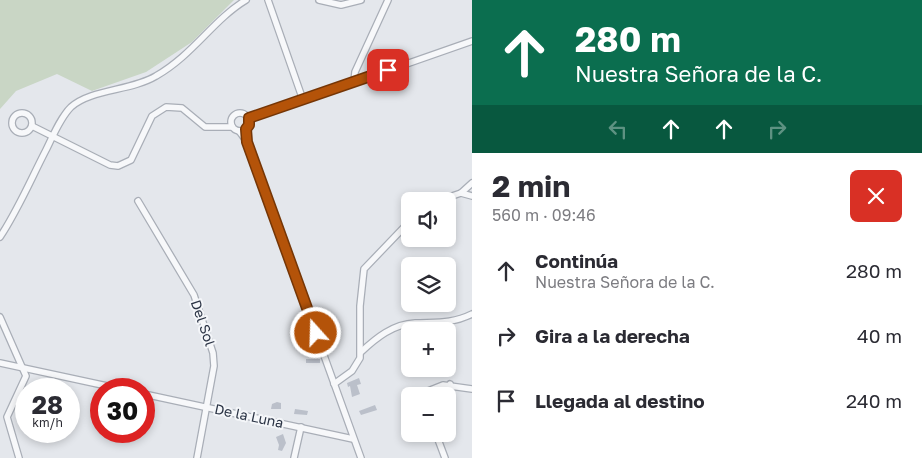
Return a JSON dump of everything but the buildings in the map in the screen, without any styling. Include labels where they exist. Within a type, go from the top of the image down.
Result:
[{"type":"street","points":[[0,238],[64,115],[78,102],[135,86],[163,73],[185,57],[234,8],[246,0]]},
{"type":"street","points":[[268,0],[303,100]]},
{"type":"street","points":[[319,0],[341,5],[360,0]]},
{"type":"street","points":[[354,82],[355,72],[388,0]]},
{"type":"street","points":[[249,118],[472,41]]},
{"type":"street","points":[[32,126],[103,163],[118,166],[131,160],[152,116],[166,107],[182,108],[206,126],[232,127],[243,130]]},
{"type":"street","points":[[232,127],[232,118],[236,113],[245,114],[249,118],[249,125],[243,130]]},
{"type":"street","points":[[243,130],[361,458]]},
{"type":"street","points":[[456,195],[461,193],[472,183]]},
{"type":"street","points":[[461,193],[472,196]]},
{"type":"street","name":"Del Sol","points":[[138,201],[185,278],[198,307],[214,359],[197,458]]},
{"type":"street","points":[[334,384],[356,366],[361,352],[360,306],[364,269],[401,230]]},
{"type":"street","points":[[361,352],[380,335],[404,325],[451,323],[472,314]]},
{"type":"street","points":[[0,317],[24,370],[25,379],[7,417],[19,458]]},
{"type":"street","points":[[0,363],[24,370],[90,383]]},
{"type":"street","points":[[440,387],[450,384],[472,389]]},
{"type":"street","name":"De la Luna","points":[[155,396],[353,439]]},
{"type":"street","points":[[294,458],[301,427]]},
{"type":"street","points":[[439,442],[445,458]]},
{"type":"green space","points":[[0,0],[234,0],[192,42],[146,72],[92,91],[57,74],[16,91],[0,109]]},
{"type":"route","points":[[316,333],[247,142],[246,129],[250,122],[249,118],[257,117],[388,70]]}]
